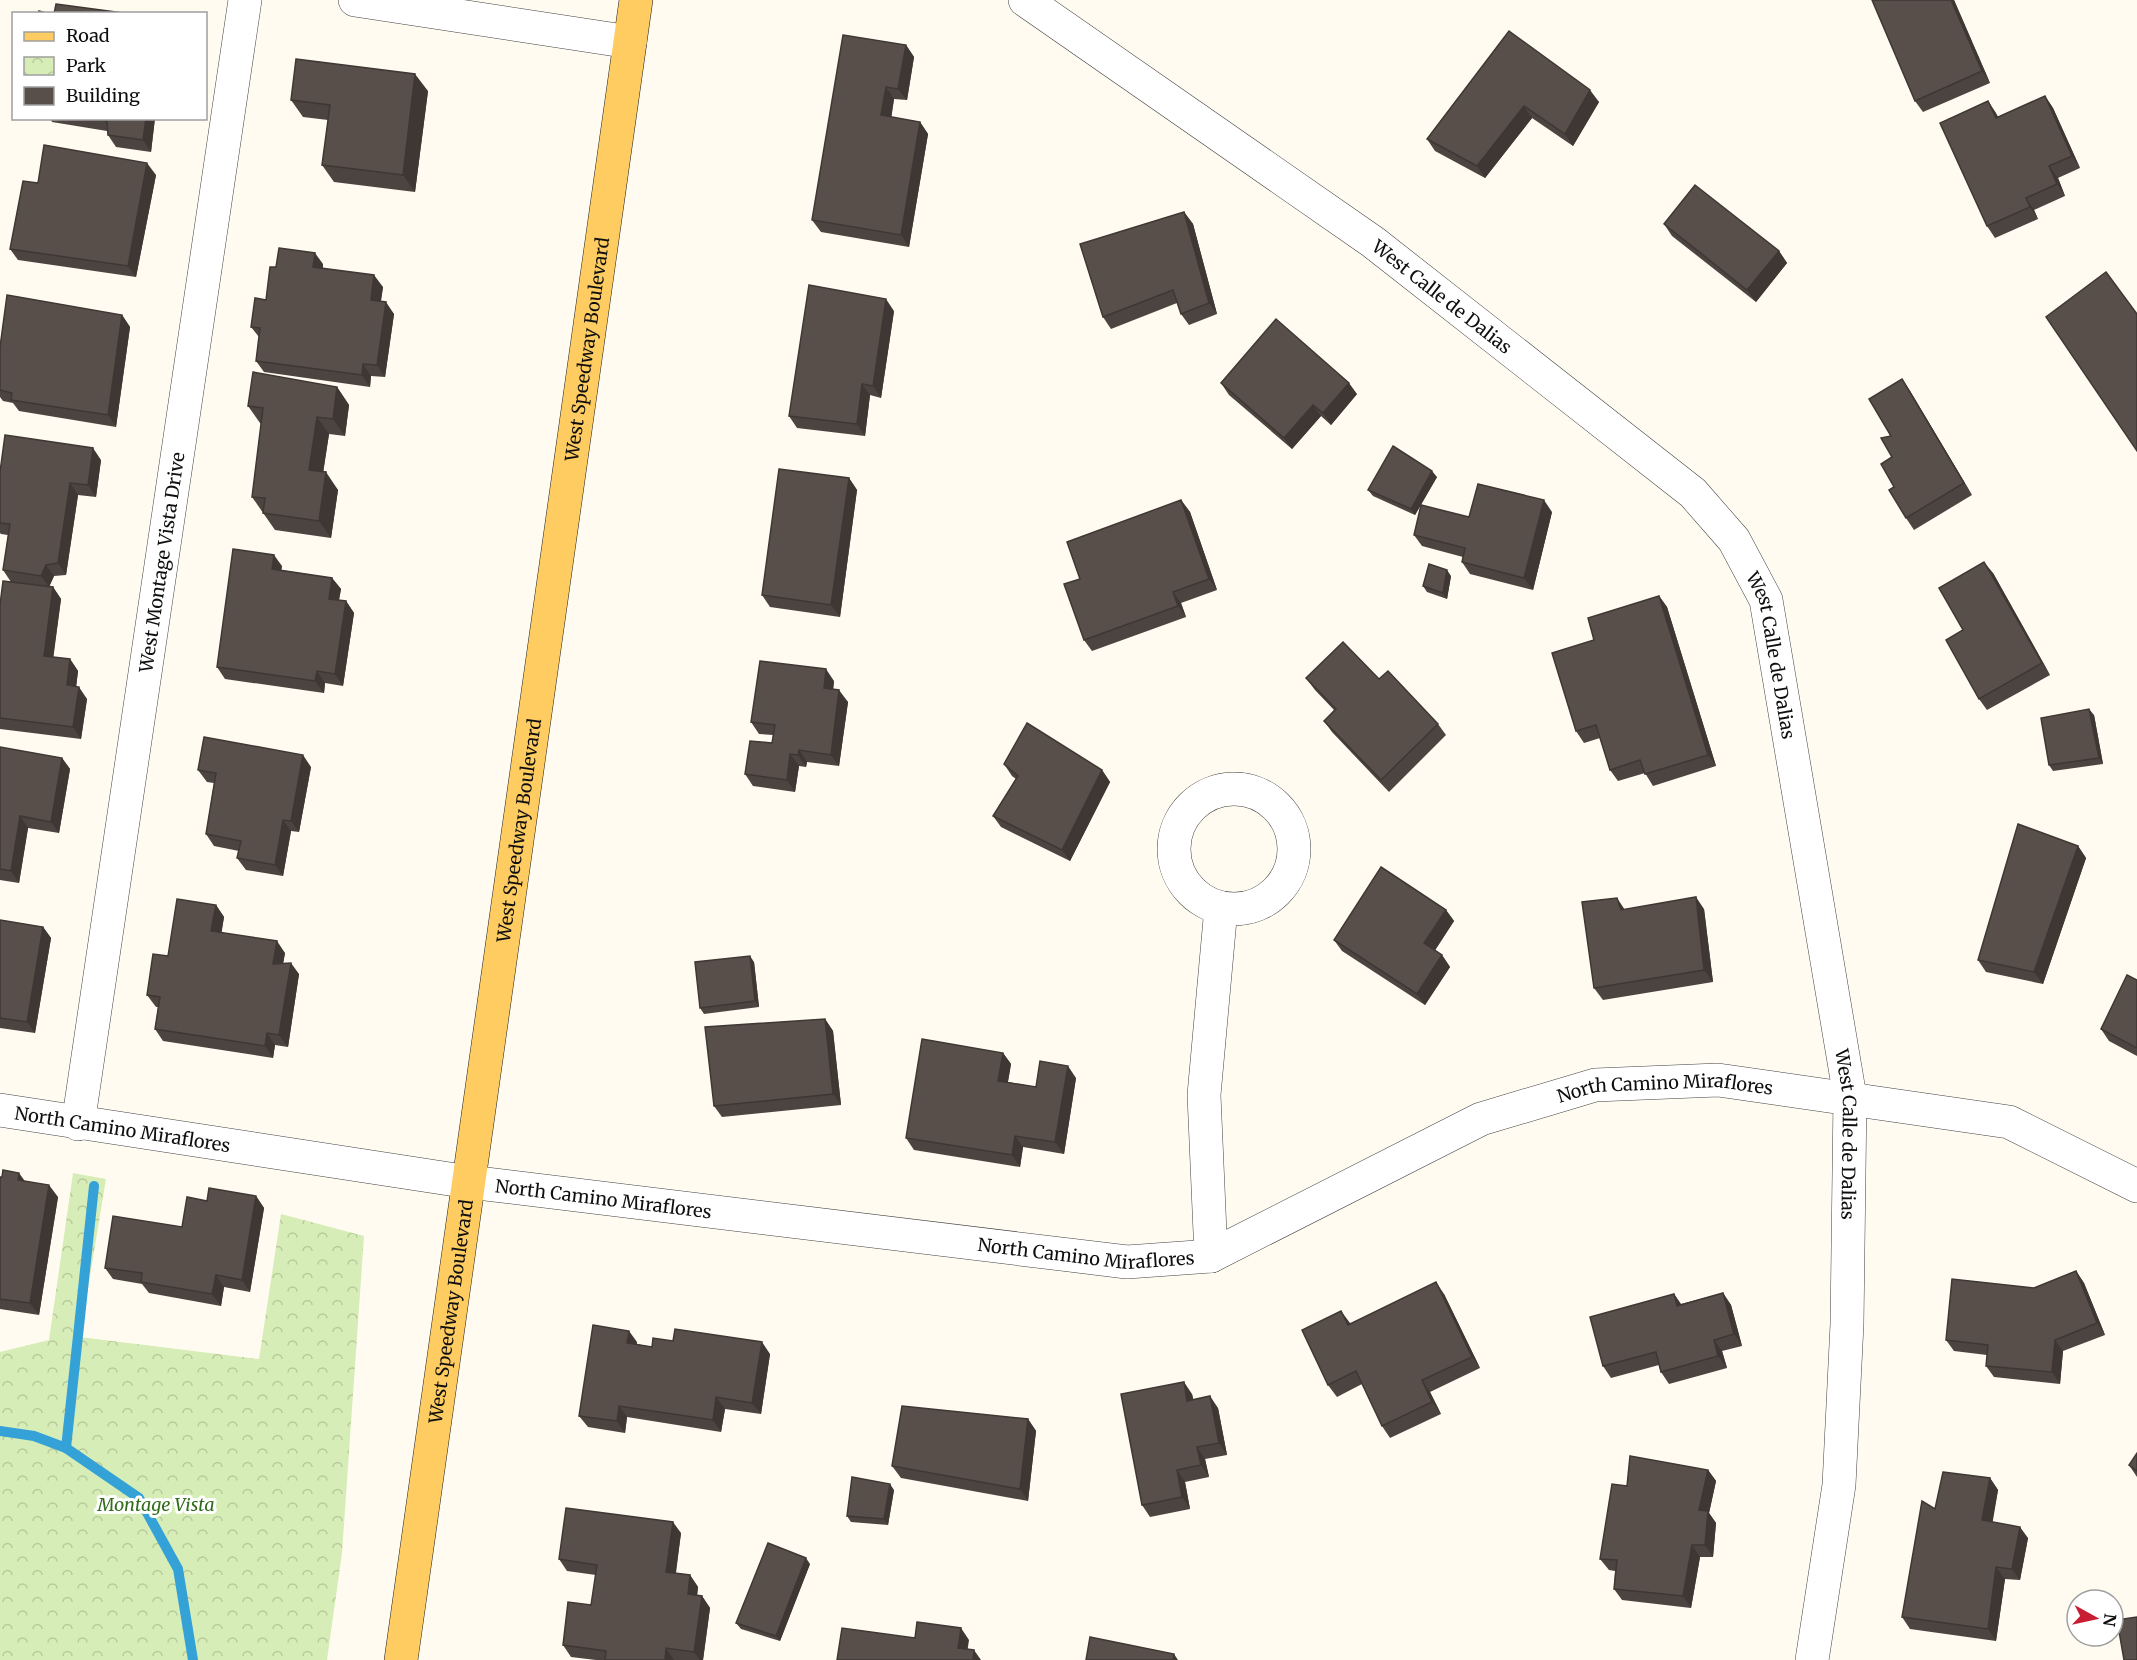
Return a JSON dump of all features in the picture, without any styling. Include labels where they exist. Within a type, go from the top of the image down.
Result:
[{"type":"main road","name":"West Speedway Boulevard","points":[[401,1660],[636,0]]},
{"type":"street","name":"West Montage Vista Drive","points":[[78,1124],[245,0]]},
{"type":"street","points":[[355,0],[630,42]]},
{"type":"street","name":"West Calle de Dalias","points":[[1025,0],[1373,242],[1693,493],[1734,540],[1766,600],[1850,1097],[1847,1324],[1839,1485],[1812,1660]]},
{"type":"street","name":"North Camino Miraflores","points":[[1211,1256],[1204,1095],[1221,908]]},
{"type":"street","name":"North Camino Miraflores","points":[[0,1110],[78,1124],[469,1182],[1127,1262],[1211,1256],[1481,1119],[1595,1085],[1718,1080],[1850,1097],[2009,1122],[2137,1186]]},
{"type":"green space","name":"Montage Vista","points":[[73,1173],[106,1179],[80,1337],[259,1359],[281,1214],[364,1236],[342,1553],[327,1660],[0,1660],[0,1352],[49,1340]]},
{"type":"building","points":[[1872,0],[1951,0],[1982,71],[1915,101]]},
{"type":"building","points":[[56,4],[116,12],[54,12]]},
{"type":"building","points":[[1509,31],[1590,90],[1565,134],[1524,106],[1477,166],[1427,139]]},
{"type":"building","points":[[843,35],[906,45],[898,89],[886,87],[881,115],[920,122],[901,235],[812,220]]},
{"type":"building","points":[[296,59],[415,74],[403,175],[322,165],[330,105],[291,100]]},
{"type":"building","points":[[2045,96],[2072,156],[2049,166],[2057,184],[2026,198],[2030,207],[1987,226],[1940,123],[1988,101],[1996,118]]},
{"type":"building","points":[[103,120],[146,120],[143,140],[108,135],[107,121]]},
{"type":"building","points":[[44,145],[147,163],[128,266],[10,249],[23,181],[38,183]]},
{"type":"building","points":[[1695,185],[1779,251],[1747,290],[1664,224]]},
{"type":"building","points":[[1184,212],[1209,303],[1181,314],[1173,290],[1103,317],[1080,244]]},
{"type":"building","points":[[279,248],[315,253],[313,267],[374,275],[371,300],[386,302],[377,365],[363,364],[362,375],[256,361],[260,328],[251,327],[255,298],[266,300],[270,267],[276,267]]},
{"type":"building","points":[[2106,272],[2137,314],[2137,451],[2046,317]]},
{"type":"building","points":[[809,285],[886,299],[873,386],[862,384],[857,424],[789,416]]},
{"type":"building","points":[[7,295],[122,315],[108,415],[11,400],[12,393],[0,390],[0,347]]},
{"type":"building","points":[[1276,319],[1349,383],[1323,413],[1313,405],[1284,438],[1221,383]]},
{"type":"building","points":[[253,372],[337,387],[333,419],[317,417],[309,470],[326,472],[319,521],[263,513],[265,498],[252,497],[263,408],[248,406]]},
{"type":"building","points":[[1902,379],[1964,483],[1906,518],[1889,490],[1894,487],[1881,464],[1892,457],[1881,438],[1891,436],[1869,399]]},
{"type":"building","points":[[5,435],[93,448],[88,485],[70,483],[58,563],[46,565],[41,576],[3,570],[10,524],[0,523],[0,472]]},
{"type":"building","points":[[1393,446],[1432,471],[1411,509],[1368,490]]},
{"type":"building","points":[[779,469],[849,478],[831,605],[762,595]]},
{"type":"building","points":[[1478,484],[1544,500],[1524,578],[1462,562],[1465,548],[1414,535],[1421,505],[1469,517]]},
{"type":"building","points":[[1181,500],[1209,579],[1173,592],[1178,606],[1084,640],[1064,584],[1080,579],[1067,542]]},
{"type":"building","points":[[233,549],[274,555],[272,569],[332,578],[329,599],[346,601],[335,674],[317,671],[315,681],[217,667]]},
{"type":"building","points":[[1984,562],[2042,663],[1979,699],[1946,640],[1963,630],[1939,588]]},
{"type":"building","points":[[1429,564],[1447,570],[1443,593],[1423,586]]},
{"type":"building","points":[[3,581],[53,587],[44,656],[70,659],[67,685],[79,687],[73,727],[0,718],[0,605]]},
{"type":"building","points":[[1659,596],[1708,755],[1645,774],[1640,760],[1610,770],[1596,725],[1576,731],[1552,653],[1594,640],[1588,618]]},
{"type":"building","points":[[1343,642],[1379,679],[1388,671],[1438,724],[1381,780],[1324,721],[1336,709],[1306,678]]},
{"type":"building","points":[[760,661],[826,669],[824,688],[839,690],[831,755],[799,750],[798,755],[790,754],[787,780],[745,774],[750,741],[772,743],[775,725],[751,722]]},
{"type":"building","points":[[2089,709],[2099,758],[2049,765],[2041,718]]},
{"type":"building","points":[[1027,723],[1102,770],[1062,850],[993,816],[1018,776],[1004,764]]},
{"type":"building","points":[[204,737],[303,755],[291,821],[283,820],[275,865],[237,858],[241,841],[206,834],[216,773],[198,770]]},
{"type":"building","points":[[0,747],[62,758],[51,822],[20,816],[11,871],[0,869]]},
{"type":"building","points":[[2018,824],[2078,846],[2034,972],[1978,960]]},
{"type":"building","points":[[1381,867],[1446,910],[1424,943],[1442,955],[1417,994],[1334,940]]},
{"type":"building","points":[[1696,897],[1704,970],[1594,988],[1582,902],[1617,898],[1621,910]]},
{"type":"building","points":[[177,899],[216,905],[211,931],[277,941],[273,964],[291,963],[279,1035],[267,1033],[265,1046],[155,1029],[160,997],[147,995],[153,954],[168,956]]},
{"type":"building","points":[[0,920],[43,927],[27,1022],[0,1018]]},
{"type":"building","points":[[750,956],[755,1001],[700,1008],[695,962]]},
{"type":"building","points":[[2127,975],[2137,980],[2137,1048],[2101,1029]]},
{"type":"building","points":[[825,1019],[833,1094],[714,1106],[705,1027]]},
{"type":"building","points":[[922,1039],[1003,1053],[998,1081],[1036,1087],[1040,1061],[1068,1066],[1055,1142],[1015,1136],[1012,1155],[906,1138]]},
{"type":"building","points":[[3,1170],[19,1173],[18,1180],[49,1185],[30,1303],[0,1299],[0,1177],[2,1177]]},
{"type":"building","points":[[209,1188],[256,1196],[242,1280],[216,1275],[212,1294],[141,1282],[142,1273],[105,1268],[113,1216],[182,1227],[187,1197],[207,1201]]},
{"type":"building","points":[[2076,1271],[2097,1323],[2055,1340],[2052,1372],[1986,1366],[1988,1345],[1946,1340],[1952,1279],[2034,1288]]},
{"type":"building","points":[[1436,1282],[1472,1357],[1422,1380],[1432,1402],[1382,1426],[1356,1371],[1328,1385],[1302,1330],[1341,1311],[1348,1325]]},
{"type":"building","points":[[1723,1293],[1734,1334],[1714,1340],[1718,1356],[1661,1372],[1656,1352],[1603,1366],[1590,1317],[1674,1294],[1677,1306]]},
{"type":"building","points":[[593,1325],[629,1331],[627,1343],[652,1347],[653,1338],[673,1341],[675,1329],[762,1342],[752,1403],[716,1397],[713,1420],[619,1406],[617,1421],[579,1416]]},
{"type":"building","points":[[1184,1382],[1187,1401],[1210,1396],[1219,1443],[1197,1447],[1201,1465],[1177,1470],[1182,1497],[1142,1505],[1121,1394]]},
{"type":"building","points":[[902,1406],[1028,1419],[1020,1489],[892,1466]]},
{"type":"building","points":[[2137,1453],[2137,1471],[2129,1465]]},
{"type":"building","points":[[1630,1456],[1708,1470],[1699,1510],[1708,1511],[1705,1545],[1692,1545],[1683,1596],[1614,1589],[1617,1560],[1600,1559],[1612,1484],[1627,1486]]},
{"type":"building","points":[[1943,1472],[1990,1478],[1982,1520],[2020,1527],[2012,1569],[1996,1567],[1988,1629],[1902,1617],[1922,1501],[1935,1509]]},
{"type":"building","points":[[852,1477],[890,1484],[884,1519],[847,1516]]},
{"type":"building","points":[[566,1508],[673,1522],[666,1572],[690,1575],[688,1594],[702,1596],[694,1652],[666,1648],[665,1660],[605,1660],[606,1651],[563,1645],[568,1602],[591,1605],[597,1565],[559,1559]]},
{"type":"building","points":[[768,1543],[806,1558],[776,1636],[736,1623]]},
{"type":"building","points":[[2137,1617],[2137,1660],[2124,1660],[2122,1648],[2125,1648],[2125,1619]]},
{"type":"building","points":[[917,1622],[961,1628],[958,1648],[974,1650],[973,1660],[837,1660],[842,1628],[915,1638]]},
{"type":"building","points":[[1090,1637],[1174,1654],[1173,1660],[1086,1660]]},
{"type":"waterway","points":[[66,1448],[94,1186]]},
{"type":"waterway","points":[[0,1431],[34,1436],[66,1448],[139,1498],[178,1569],[193,1660]]}]
